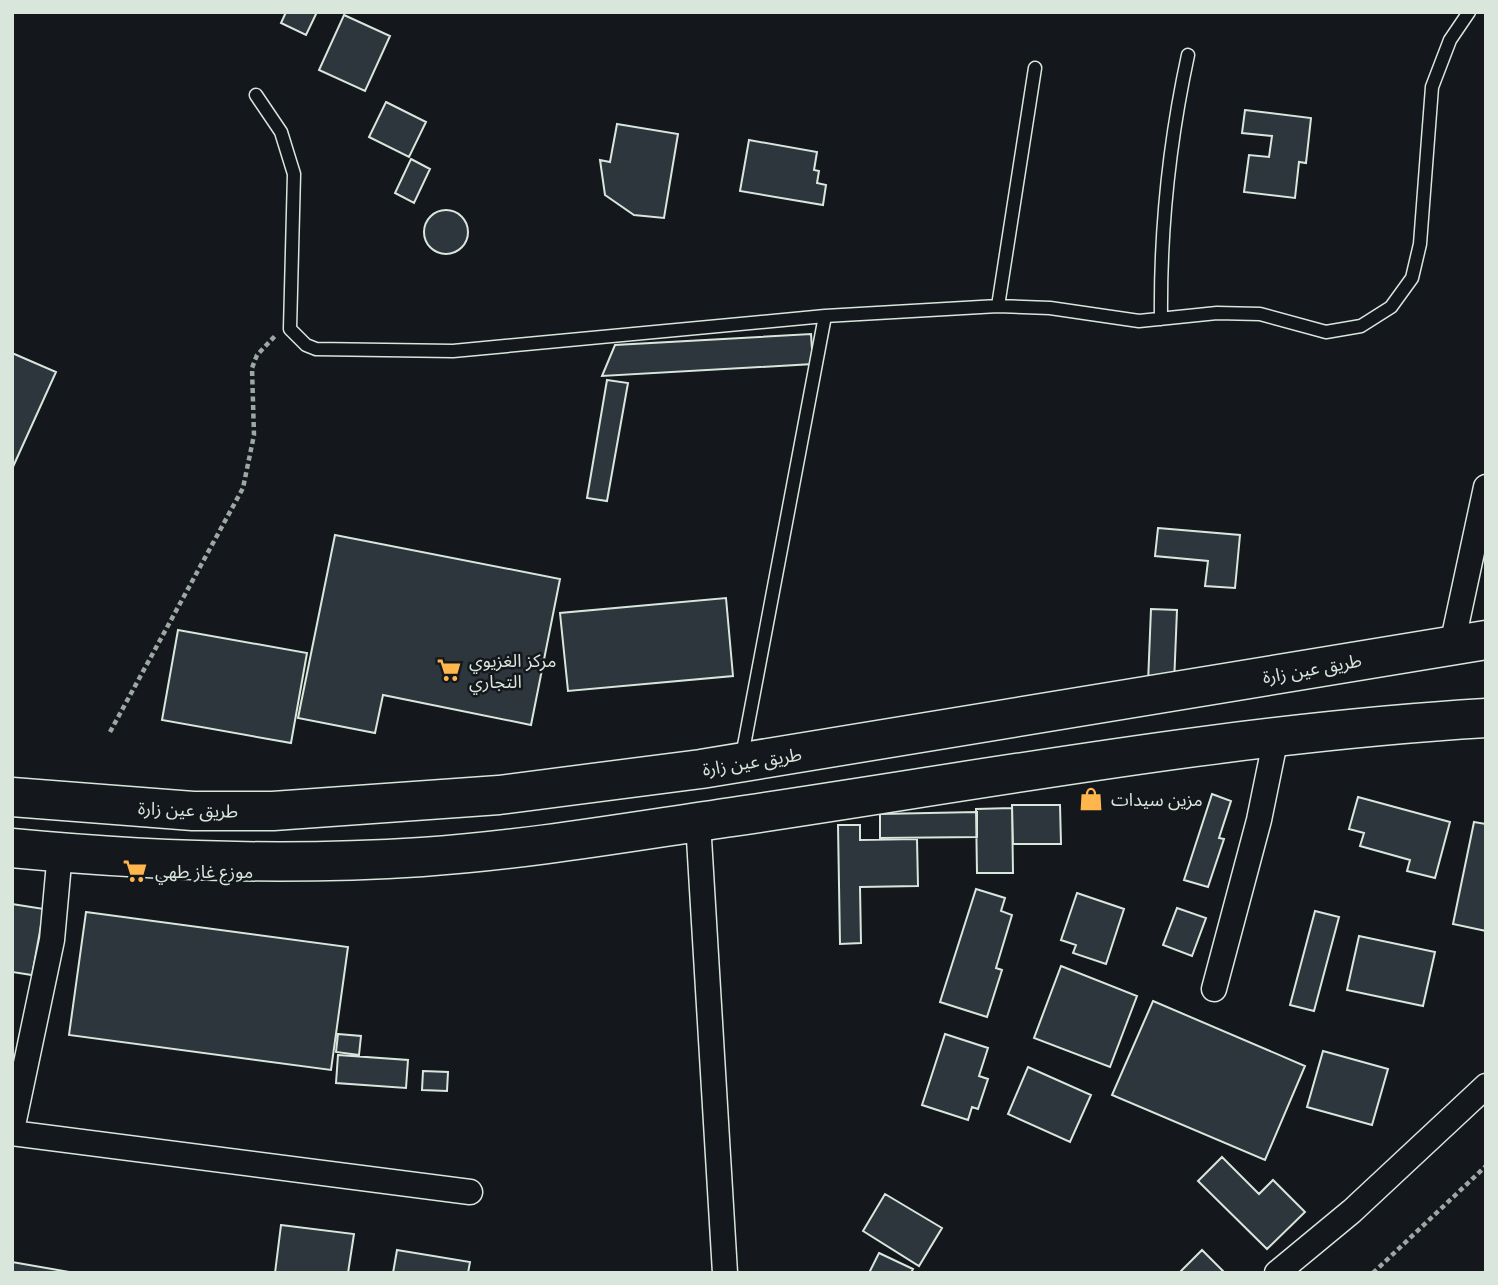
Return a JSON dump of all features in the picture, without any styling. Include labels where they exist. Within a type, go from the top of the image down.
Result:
[{"type":"main road","name":"طريق عين زارة","points":[[12,797],[193,811],[273,811],[499,795],[741,763],[1469,642]]},
{"type":"main road","points":[[12,848],[256,862],[335,862],[507,849],[1276,737],[1486,718]]},
{"type":"street","points":[[1469,642],[1486,487]]},
{"type":"street","points":[[1214,989],[1259,820],[1276,737]]},
{"type":"street","points":[[698,822],[725,1273]]},
{"type":"street","points":[[60,852],[52,940],[12,1132],[470,1192]]},
{"type":"street","points":[[1278,1273],[1362,1202],[1486,1086]]},
{"type":"lane","points":[[256,96],[281,132],[294,174],[290,329],[306,345],[327,351],[439,351],[825,316],[998,306],[1050,308],[1118,319],[1160,320],[1249,313],[1284,319],[1326,332],[1361,326],[1391,307],[1412,278],[1418,261],[1432,87],[1450,40],[1469,12]]},
{"type":"lane","points":[[1160,320],[1160,266],[1167,173],[1188,55]]},
{"type":"lane","points":[[998,306],[1035,68]]},
{"type":"lane","points":[[741,763],[825,316]]},
{"type":"path","points":[[110,732],[233,512],[243,488],[252,449],[252,369],[266,344],[290,329]]},
{"type":"path","points":[[1373,1273],[1486,1166]]},
{"type":"building","points":[[286,12],[317,12],[306,35],[281,23]]},
{"type":"building","points":[[344,15],[390,36],[365,91],[319,70]]},
{"type":"building","points":[[386,102],[426,122],[409,157],[369,137]]},
{"type":"building","points":[[1245,110],[1311,118],[1306,163],[1299,162],[1295,198],[1244,192],[1249,155],[1269,157],[1272,136],[1242,133]]},
{"type":"building","points":[[617,124],[678,134],[664,218],[634,215],[605,195],[600,160],[610,162]]},
{"type":"building","points":[[749,140],[817,152],[814,170],[819,171],[817,183],[826,185],[823,205],[740,191]]},
{"type":"building","points":[[411,159],[430,169],[414,203],[395,193]]},
{"type":"building","points":[[446,210],[455,211],[462,216],[467,223],[467,241],[462,248],[455,253],[446,254],[437,253],[430,248],[425,241],[424,232],[425,223],[430,216],[437,211]]},
{"type":"building","points":[[811,334],[813,364],[602,376],[615,345]]},
{"type":"building","points":[[12,353],[56,372],[12,469]]},
{"type":"building","points":[[607,380],[628,383],[607,501],[587,498]]},
{"type":"building","points":[[1158,528],[1240,535],[1235,588],[1205,586],[1208,561],[1155,556]]},
{"type":"building","points":[[335,535],[560,579],[531,725],[383,695],[375,733],[298,718]]},
{"type":"building","points":[[726,598],[733,676],[568,691],[560,613]]},
{"type":"building","points":[[1151,609],[1177,610],[1174,684],[1148,683]]},
{"type":"building","points":[[178,630],[307,653],[291,743],[162,720]]},
{"type":"building","points":[[1212,794],[1231,801],[1219,838],[1224,839],[1208,887],[1184,880]]},
{"type":"building","points":[[1358,797],[1450,822],[1435,878],[1407,871],[1410,860],[1360,846],[1364,833],[1349,829]]},
{"type":"building","points":[[1012,805],[1060,805],[1061,844],[1013,844]]},
{"type":"building","points":[[1012,808],[1013,873],[977,873],[976,809]]},
{"type":"building","points":[[977,812],[977,837],[880,838],[880,814]]},
{"type":"building","points":[[1474,822],[1486,824],[1486,931],[1453,924]]},
{"type":"building","points":[[838,825],[860,825],[860,840],[917,839],[918,886],[860,887],[861,943],[840,944]]},
{"type":"building","points":[[976,889],[1005,898],[1001,911],[1012,915],[996,968],[1002,970],[987,1017],[940,1002]]},
{"type":"building","points":[[1077,893],[1124,909],[1106,964],[1073,953],[1076,945],[1061,940]]},
{"type":"building","points":[[12,904],[44,909],[32,975],[12,972]]},
{"type":"building","points":[[1177,908],[1206,918],[1192,956],[1163,945]]},
{"type":"building","points":[[1315,911],[1339,917],[1314,1011],[1290,1005]]},
{"type":"building","points":[[86,912],[348,947],[331,1070],[69,1035]]},
{"type":"building","points":[[1359,936],[1435,952],[1423,1006],[1347,990]]},
{"type":"building","points":[[1061,966],[1137,996],[1110,1067],[1034,1038]]},
{"type":"building","points":[[1153,1001],[1305,1066],[1265,1160],[1112,1095]]},
{"type":"building","points":[[338,1034],[361,1036],[359,1055],[336,1052]]},
{"type":"building","points":[[945,1034],[988,1048],[979,1076],[988,1079],[978,1109],[972,1107],[968,1120],[922,1105]]},
{"type":"building","points":[[1323,1051],[1388,1069],[1372,1125],[1307,1107]]},
{"type":"building","points":[[338,1055],[408,1060],[406,1088],[336,1083]]},
{"type":"building","points":[[1028,1067],[1091,1095],[1070,1142],[1008,1114]]},
{"type":"building","points":[[423,1071],[448,1072],[447,1091],[422,1090]]},
{"type":"building","points":[[1222,1157],[1259,1194],[1273,1180],[1305,1212],[1267,1249],[1198,1181]]},
{"type":"building","points":[[885,1194],[942,1228],[919,1266],[863,1231]]},
{"type":"building","points":[[281,1225],[354,1234],[348,1273],[275,1273]]},
{"type":"building","points":[[397,1250],[470,1262],[468,1273],[393,1273]]},
{"type":"building","points":[[1202,1250],[1225,1273],[1179,1273]]},
{"type":"building","points":[[879,1253],[913,1269],[911,1273],[869,1273]]},
{"type":"building","points":[[12,1262],[75,1273],[12,1273]]},
{"type":"place","name":"مركز الغزيوي التجاري","points":[[449,670]]},
{"type":"place","name":"مزين سيدات","points":[[1091,799]]},
{"type":"place","name":"موزع غاز طهي","points":[[135,871]]}]
